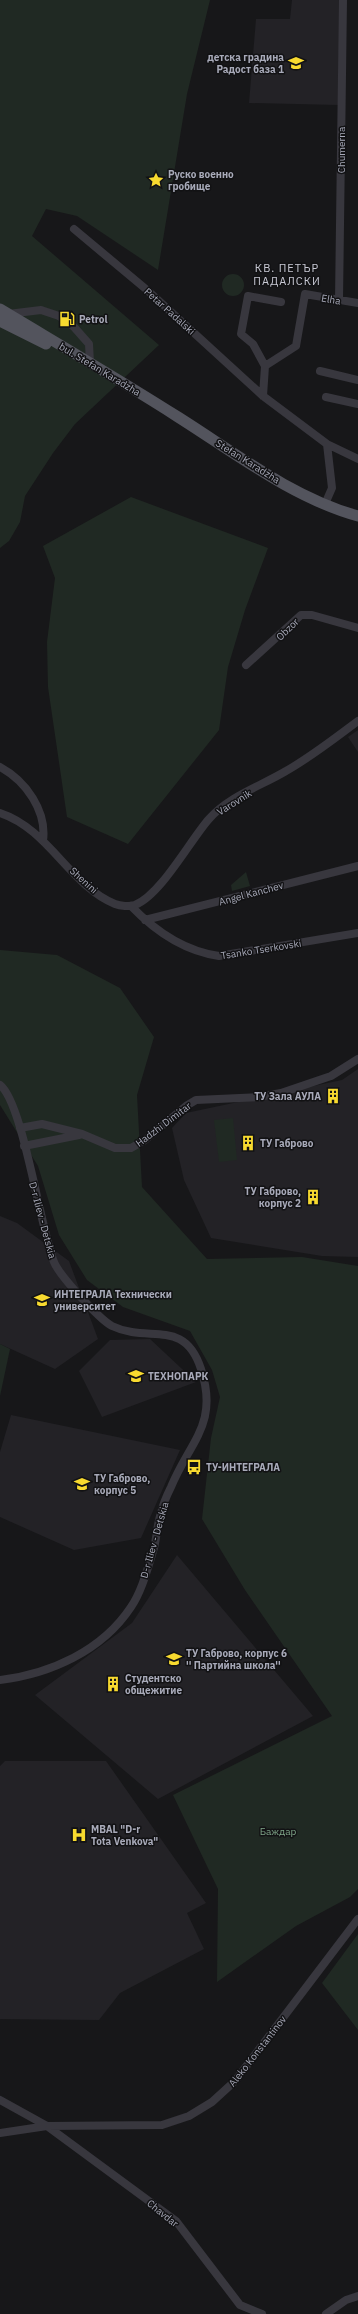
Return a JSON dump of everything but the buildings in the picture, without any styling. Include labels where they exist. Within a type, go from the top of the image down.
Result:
[{"type":"main road","name":"bul. Stefan Karadzha","points":[[3,314],[144,395]]},
{"type":"main road","name":"bul. Stefan Karadzha","points":[[3,314],[144,395]]},
{"type":"main road","name":"Stefan Karadzha","points":[[144,395],[274,478],[325,504],[358,516]]},
{"type":"street","name":"Chumerna","points":[[339,300],[343,0]]},
{"type":"street","name":"Petar Padalski","points":[[74,229],[147,290],[263,396],[327,444],[358,459]]},
{"type":"street","name":"Elha","points":[[265,366],[296,346],[305,294],[358,303]]},
{"type":"street","points":[[263,396],[265,366],[253,344],[241,334],[248,296],[281,302]]},
{"type":"street","points":[[3,314],[41,310],[58,316]]},
{"type":"street","points":[[74,327],[89,344],[90,363]]},
{"type":"street","points":[[320,371],[358,380]]},
{"type":"street","points":[[326,397],[358,404]]},
{"type":"street","points":[[325,504],[332,488],[327,444]]},
{"type":"street","name":"Obzor","points":[[246,665],[301,616],[312,615],[358,628]]},
{"type":"street","name":"Varovnik","points":[[131,906],[144,899],[165,878],[215,813],[243,795],[290,770],[358,721]]},
{"type":"street","points":[[0,767],[21,782],[35,803],[44,824],[43,841]]},
{"type":"street","name":"Shenini","points":[[0,813],[20,820],[97,893],[116,905],[131,906]]},
{"type":"street","name":"Angel Kanchev","points":[[145,920],[358,866]]},
{"type":"street","name":"Tsanko Tserkovski","points":[[131,906],[145,920],[175,941],[206,954],[219,956],[358,933]]},
{"type":"street","name":"Hadzhi Dimitar","points":[[20,1128],[42,1124],[82,1134],[115,1148],[131,1148],[145,1140],[186,1106],[196,1100],[259,1097],[281,1093],[331,1076],[358,1059]]},
{"type":"street","name":"D-r Iliev - Detskia","points":[[0,1085],[8,1093],[20,1128],[54,1263],[94,1311],[112,1326],[134,1331],[172,1335],[182,1340],[189,1346],[201,1369],[208,1407],[200,1434],[179,1469],[160,1513],[154,1547],[132,1606],[119,1623],[97,1643],[58,1665],[24,1677],[0,1680]]},
{"type":"street","points":[[24,1146],[82,1134]]},
{"type":"street","name":"Aleko Konstantinov","points":[[0,2133],[47,2126],[162,2125],[189,2116],[212,2102],[235,2081],[358,1919]]},
{"type":"street","points":[[0,2100],[47,2126]]},
{"type":"street","name":"Chavdar","points":[[47,2126],[176,2221],[240,2305],[262,2314]]},
{"type":"street","points":[[326,2314],[346,2300],[358,2296]]},
{"type":"shaded area","name":"детска градина Радост база 1","points":[[292,0],[340,0],[338,105],[249,103],[256,19],[290,19]]},
{"type":"shaded area","points":[[358,730],[358,752],[348,737]]},
{"type":"shaded area","points":[[358,1069],[358,1257],[322,1256],[211,1238],[184,1180],[172,1128],[186,1113],[342,1080]]},
{"type":"shaded area","name":"ИНТЕГРАЛА Технически университет","points":[[0,1216],[17,1223],[69,1261],[98,1339],[55,1369],[0,1344]]},
{"type":"shaded area","name":"ТЕХНОПАРК","points":[[150,1339],[196,1382],[102,1417],[79,1371],[110,1340]]},
{"type":"shaded area","name":"ТУ Габрово, корпус 5","points":[[11,1415],[180,1450],[141,1538],[74,1550],[0,1517],[0,1452]]},
{"type":"shaded area","name":"ТУ Габрово, корпус 6 '' Партийна школа''","points":[[177,1555],[313,1716],[158,1799],[35,1695],[132,1623]]},
{"type":"shaded area","name":"MBAL \"D-r Tota Venkova\"","points":[[5,1761],[106,1761],[206,1903],[187,1913],[204,1949],[120,1993],[99,2020],[0,2019],[0,1766]]},
{"type":"green space","points":[[0,0],[210,0],[187,94],[158,270],[77,216],[46,209],[32,236],[159,345],[75,424],[53,453],[25,496],[20,522],[9,541],[0,548]]},
{"type":"green space","points":[[233,274],[241,277],[244,285],[241,293],[233,296],[225,293],[222,285],[225,277]]},
{"type":"green space","points":[[131,497],[268,548],[245,610],[228,667],[219,730],[128,844],[67,817],[48,687],[47,642],[55,578],[43,546]]},
{"type":"green space","points":[[246,872],[250,886],[232,891],[231,885]]},
{"type":"green space","name":"Баждар","points":[[0,950],[57,955],[120,988],[154,1037],[137,1095],[142,1187],[207,1259],[302,1257],[358,1266],[358,1889],[350,1897],[296,1926],[217,1982],[218,1889],[173,1795],[332,1716],[245,1590],[202,1519],[211,1438],[220,1397],[212,1370],[190,1331],[123,1307],[87,1280],[59,1235],[38,1166],[0,1105]]},
{"type":"green space","points":[[233,1118],[237,1160],[219,1162],[214,1120]]},
{"type":"green space","points":[[0,1344],[10,1349],[0,1396]]},
{"type":"green space","points":[[358,1934],[358,2030],[322,1983]]},
{"type":"tunnel","points":[[59,316],[74,327]]},
{"type":"place","name":"детска градина Радост база 1","points":[[296,63]]},
{"type":"place","name":"Руско военно гробище","points":[[156,180]]},
{"type":"place","name":"Petrol","points":[[67,319]]},
{"type":"place","name":"ТУ Зала АУЛА","points":[[333,1096]]},
{"type":"place","name":"ТУ Габрово","points":[[248,1143]]},
{"type":"place","name":"ТУ Габрово, корпус 2","points":[[313,1197]]},
{"type":"place","name":"ИНТЕГРАЛА Технически университет","points":[[42,1300]]},
{"type":"place","name":"ТЕХНОПАРК","points":[[136,1376]]},
{"type":"place","name":"ТУ-ИНТЕГРАЛА","points":[[194,1467]]},
{"type":"place","name":"ТУ Габрово, корпус 5","points":[[82,1484]]},
{"type":"place","name":"ТУ Габрово, корпус 6 '' Партийна школа''","points":[[174,1659]]},
{"type":"place","name":"Студентско общежитие","points":[[113,1684]]},
{"type":"place","name":"MBAL \"D-r Tota Venkova\"","points":[[79,1835]]},
{"type":"district","name":"КВ. ПЕТЪР ПАДАЛСКИ","points":[[287,274]]}]
